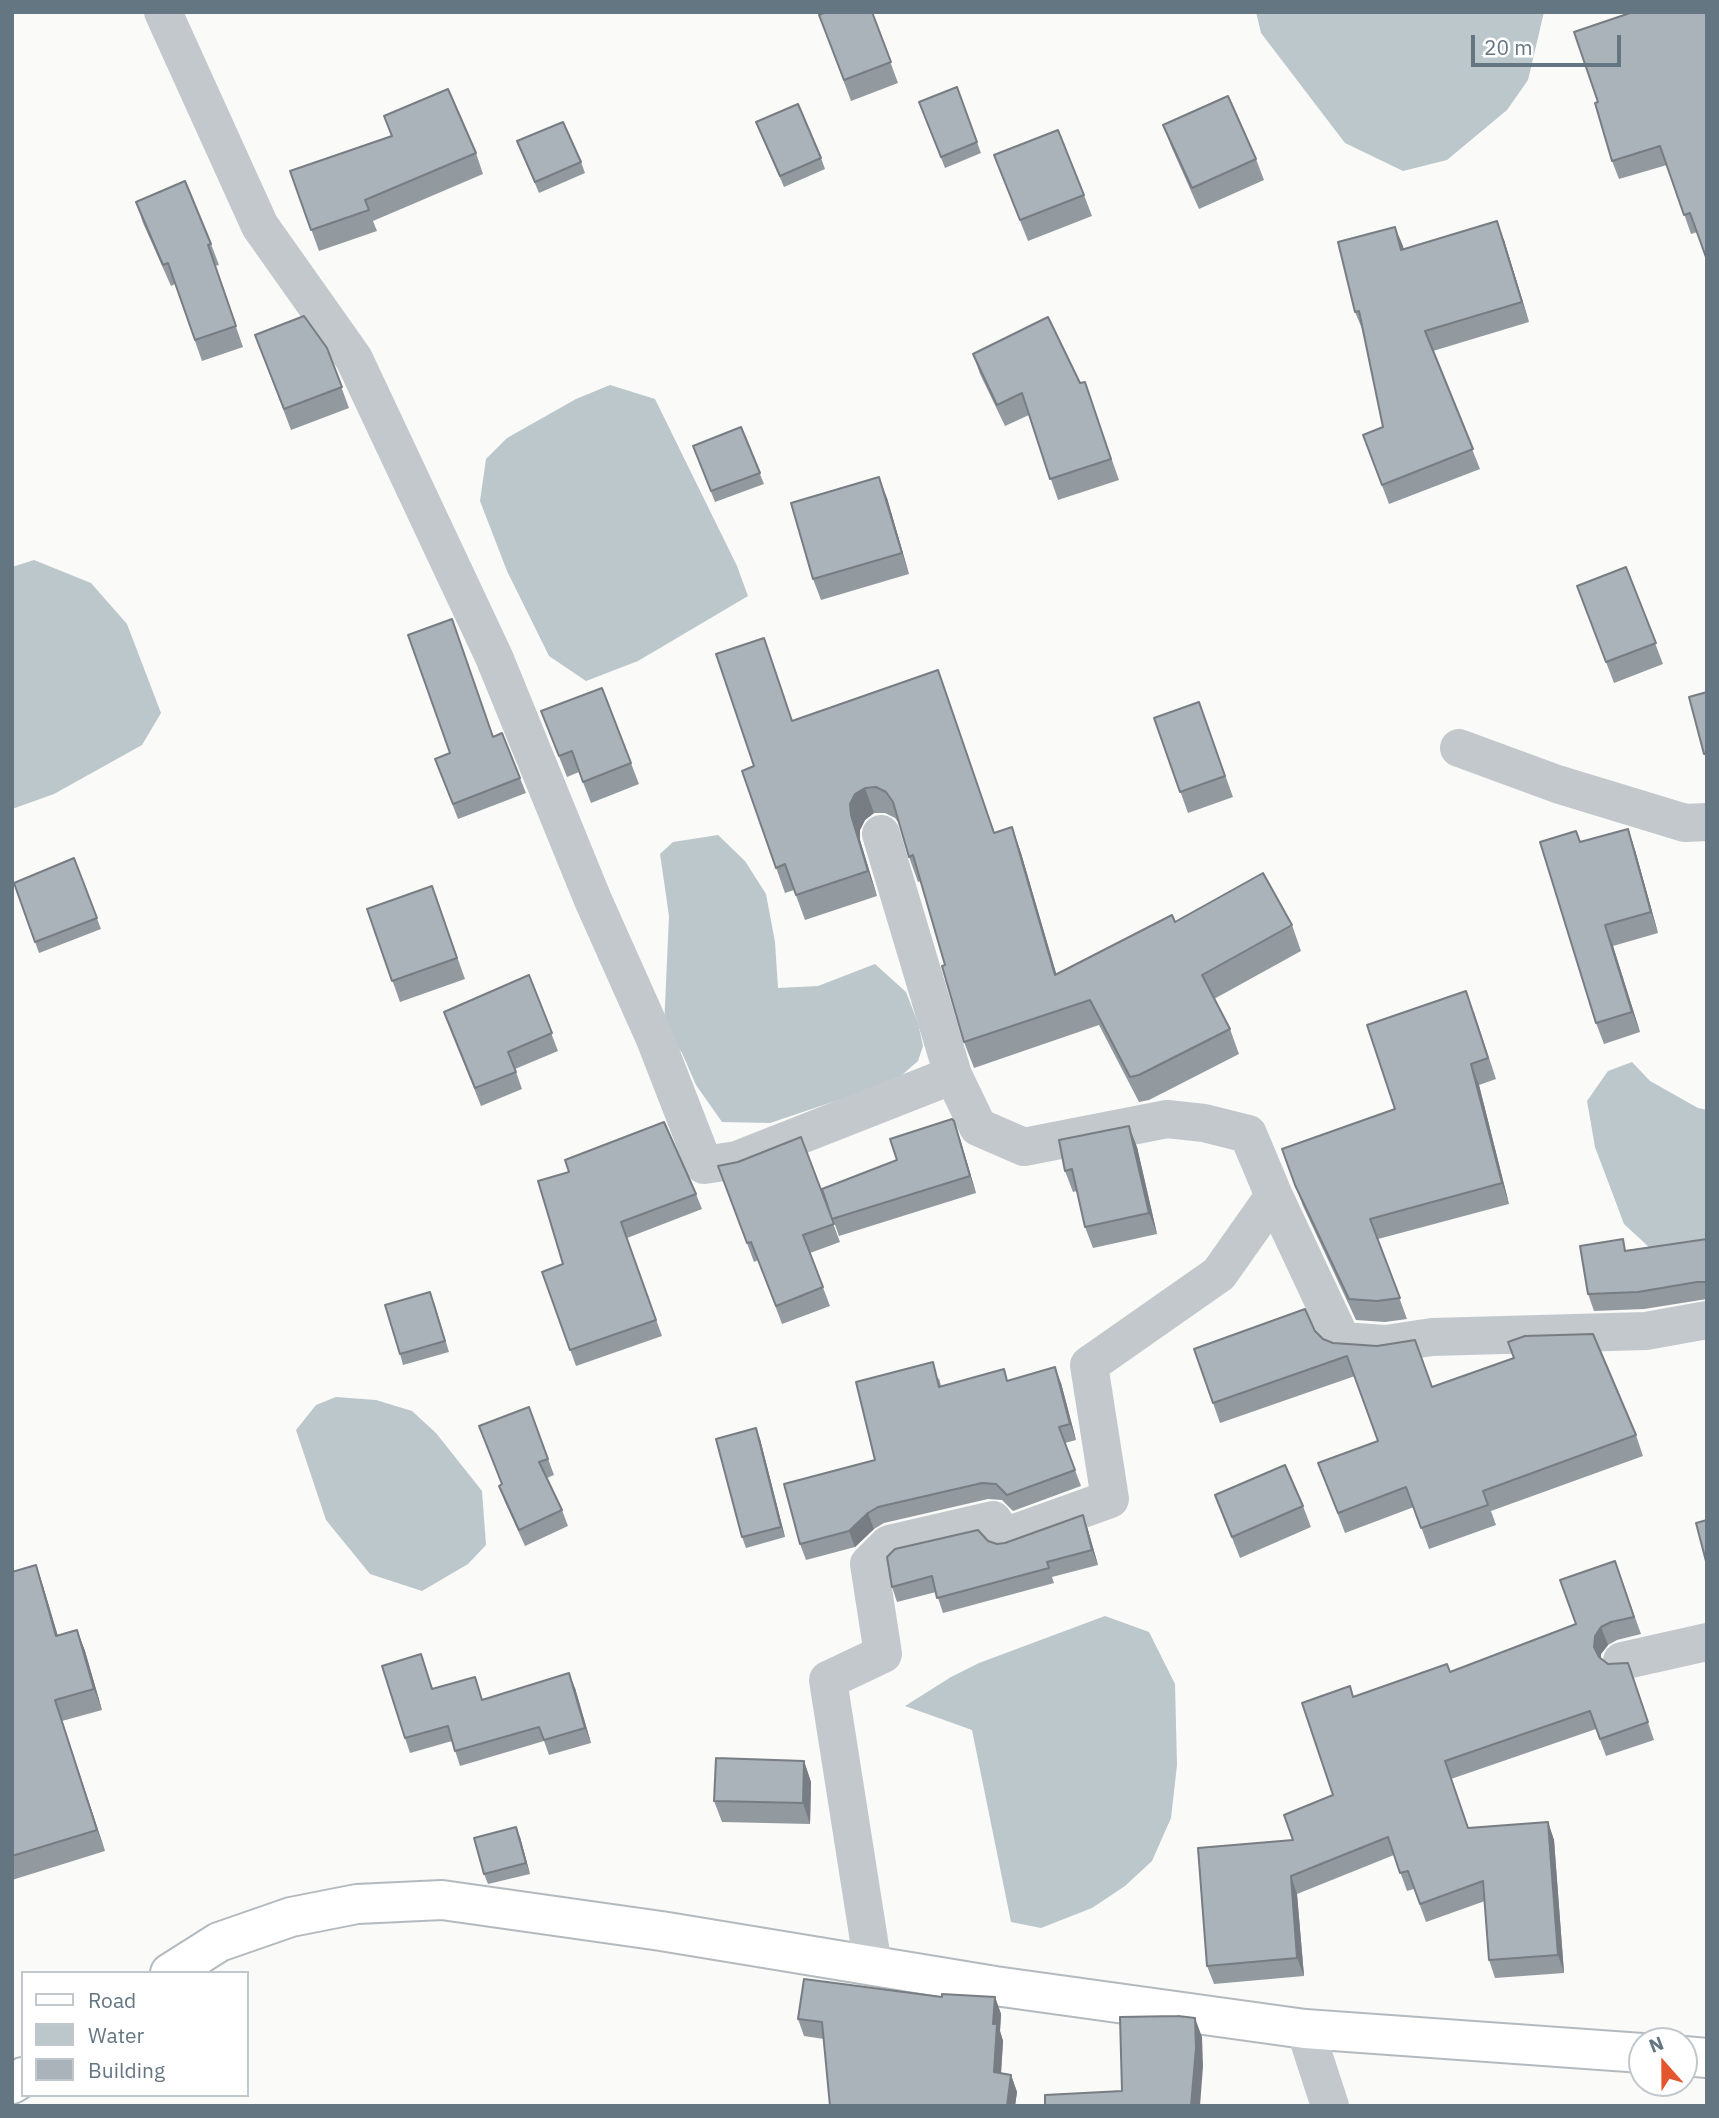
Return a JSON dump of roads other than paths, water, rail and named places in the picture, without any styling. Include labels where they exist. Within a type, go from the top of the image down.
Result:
[{"type":"street","points":[[163,12],[260,226],[354,359],[495,657],[704,1165],[737,1160],[953,1074]]},
{"type":"street","points":[[1459,748],[1557,784],[1685,823],[1707,822]]},
{"type":"street","points":[[881,834],[953,1074],[978,1127],[1024,1147],[1167,1119],[1204,1123],[1248,1134],[1342,1341],[1385,1344],[1432,1337],[1646,1331],[1707,1320]]},
{"type":"street","points":[[873,1966],[828,1680],[883,1654],[869,1564],[889,1544],[993,1520],[1004,1537],[1110,1499],[1089,1365],[1219,1274],[1274,1196]]},
{"type":"street","points":[[1622,1661],[1707,1642]]},
{"type":"street","points":[[173,1971],[219,1942],[291,1917],[357,1903],[442,1900],[661,1931],[996,1986],[1305,2029],[1628,2052]]},
{"type":"street","points":[[1305,2029],[1330,2106]]},
{"type":"water","points":[[1256,12],[1544,12],[1528,80],[1507,110],[1447,160],[1403,171],[1345,143],[1261,33]]},
{"type":"water","points":[[610,385],[655,399],[737,566],[748,596],[638,661],[586,681],[549,656],[507,571],[480,501],[486,459],[507,438],[576,399]]},
{"type":"water","points":[[34,560],[91,583],[127,624],[161,713],[142,745],[54,794],[12,809],[12,567]]},
{"type":"water","points":[[718,835],[745,861],[766,894],[775,942],[778,988],[818,986],[875,964],[906,992],[918,1023],[923,1046],[918,1061],[895,1081],[770,1123],[722,1122],[696,1085],[682,1053],[664,1028],[669,916],[660,854],[673,842]]},
{"type":"water","points":[[1632,1062],[1650,1081],[1698,1108],[1707,1110],[1707,1243],[1652,1250],[1624,1224],[1595,1147],[1587,1101],[1608,1071]]},
{"type":"water","points":[[336,1397],[376,1400],[412,1411],[436,1433],[482,1491],[486,1545],[468,1564],[422,1591],[370,1574],[326,1520],[296,1430],[316,1405]]},
{"type":"water","points":[[1105,1616],[1149,1632],[1175,1684],[1177,1765],[1171,1818],[1152,1861],[1125,1886],[1092,1908],[1041,1928],[1011,1922],[972,1730],[905,1706],[979,1663]]}]
